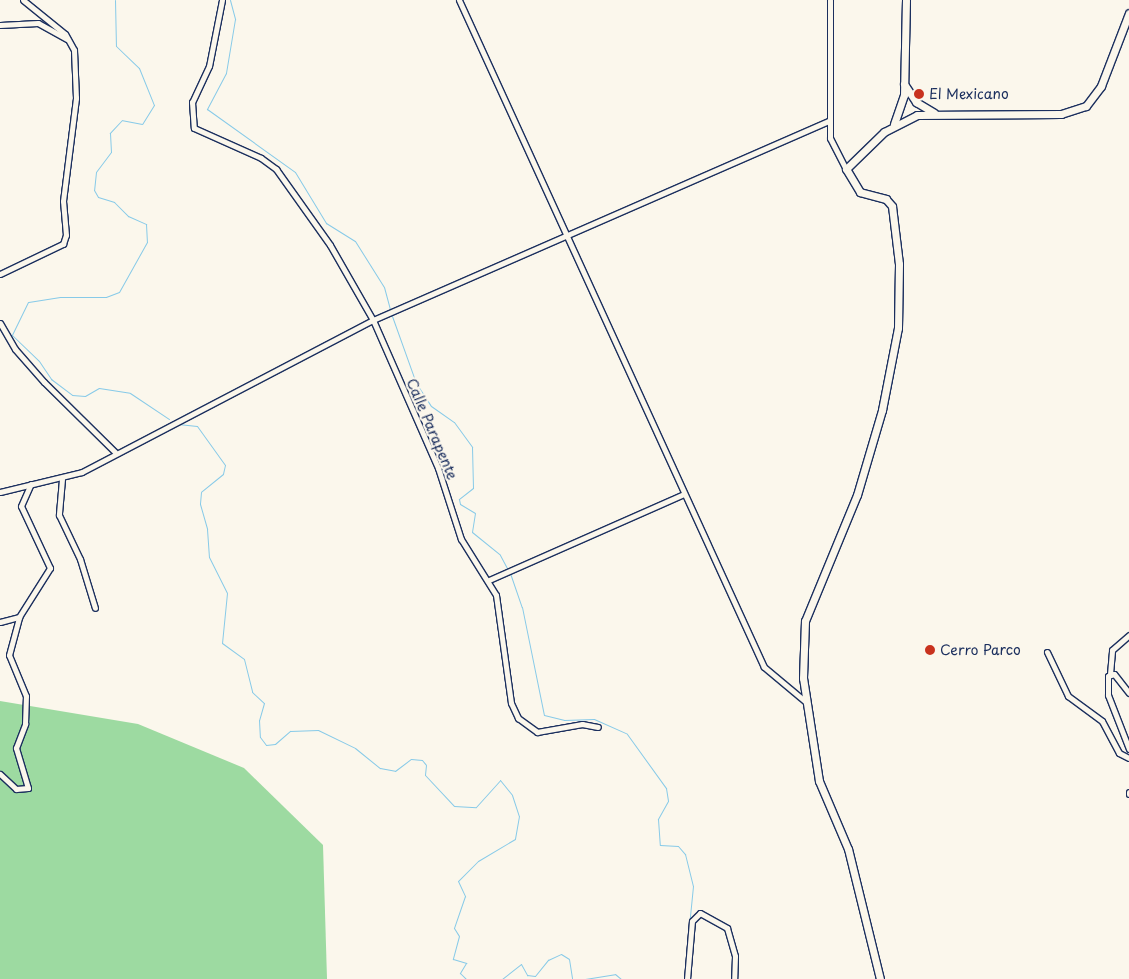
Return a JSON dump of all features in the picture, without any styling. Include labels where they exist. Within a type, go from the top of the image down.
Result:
[{"type":"street","points":[[0,274],[64,242],[65,171],[76,98],[74,50],[70,41],[22,0]]},
{"type":"street","name":"Calle Parapente","points":[[222,0],[209,66],[192,102],[191,119],[197,131],[261,158],[276,169],[325,238],[373,320],[438,468],[461,539],[489,580],[498,604],[511,703],[518,718],[537,732],[582,724],[598,727]]},
{"type":"street","points":[[459,0],[764,667],[806,702]]},
{"type":"street","points":[[894,124],[904,84],[906,0]]},
{"type":"street","points":[[829,2],[829,121],[831,143],[860,192],[883,198],[892,206],[899,264],[898,328],[882,410],[857,495],[805,621],[806,702],[818,781],[848,849],[880,979]]},
{"type":"street","points":[[846,169],[894,124],[909,117],[934,113],[1061,114],[1078,110],[1097,94],[1129,13]]},
{"type":"street","points":[[0,25],[38,24],[70,41]]},
{"type":"street","points":[[904,84],[916,102],[934,113]]},
{"type":"street","points":[[0,492],[32,483],[62,478],[373,320],[829,121]]},
{"type":"street","points":[[0,323],[15,349],[44,382],[115,452]]},
{"type":"street","points":[[62,478],[60,515],[80,559],[95,608]]},
{"type":"street","points":[[0,774],[16,789],[28,788],[16,744],[25,724],[26,696],[9,656],[20,617],[50,568],[20,506],[32,483]]},
{"type":"street","points":[[489,580],[684,494]]},
{"type":"street","points":[[0,622],[20,617]]},
{"type":"street","points":[[1129,635],[1112,650],[1110,674],[1107,679],[1108,695],[1129,749]]},
{"type":"street","points":[[1047,652],[1068,696],[1102,721],[1119,752],[1129,758]]},
{"type":"street","points":[[1110,674],[1129,693]]},
{"type":"street","points":[[687,979],[692,921],[700,913],[727,928],[735,956],[734,979]]},
{"type":"green space","points":[[0,701],[138,724],[244,768],[323,845],[327,979],[0,979]]},
{"type":"waterway","points":[[115,0],[116,46],[139,68],[154,105],[142,124],[122,120],[110,133],[111,152],[96,172],[94,190],[98,197],[114,202],[128,216],[146,224],[147,242],[119,292],[106,297],[60,297],[28,302],[12,335],[39,361],[51,379],[72,395],[85,396],[99,388],[130,393],[169,419]]},
{"type":"waterway","points":[[230,0],[235,19],[226,73],[207,109],[295,172],[326,223],[355,241],[384,287],[390,309]]},
{"type":"waterway","points":[[392,316],[416,383],[431,406],[454,422],[472,447],[473,488],[459,499],[460,504],[475,513],[472,532],[500,555],[508,570]]},
{"type":"waterway","points":[[178,424],[197,426],[225,465],[223,474],[201,492],[200,504],[207,529],[209,557],[227,593],[222,643],[244,659],[252,692],[264,703],[259,720],[260,737],[266,745],[275,744],[290,731],[318,730],[355,748],[380,768],[395,771],[411,759],[422,760],[426,765],[425,775],[454,806],[476,807],[500,780],[512,795],[519,816],[515,839],[478,861],[458,881],[465,896],[454,928],[459,936],[453,959],[466,963],[460,973],[466,979]]},
{"type":"waterway","points":[[510,573],[522,607],[544,715],[564,720],[594,719],[627,734],[666,788],[668,801],[658,819],[660,845],[678,846],[685,854],[693,886],[688,936]]},
{"type":"waterway","points":[[502,979],[521,964],[527,975],[535,976],[548,960],[561,954],[569,959],[572,979]]},
{"type":"waterway","points":[[585,979],[615,974],[621,979]]},
{"type":"waterway","points":[[466,979],[481,979]]},
{"type":"waterway","points":[[488,979],[498,979]]},
{"type":"place","name":"El Mexicano","points":[[919,94]]},
{"type":"place","name":"Cerro Parco","points":[[930,650]]}]
